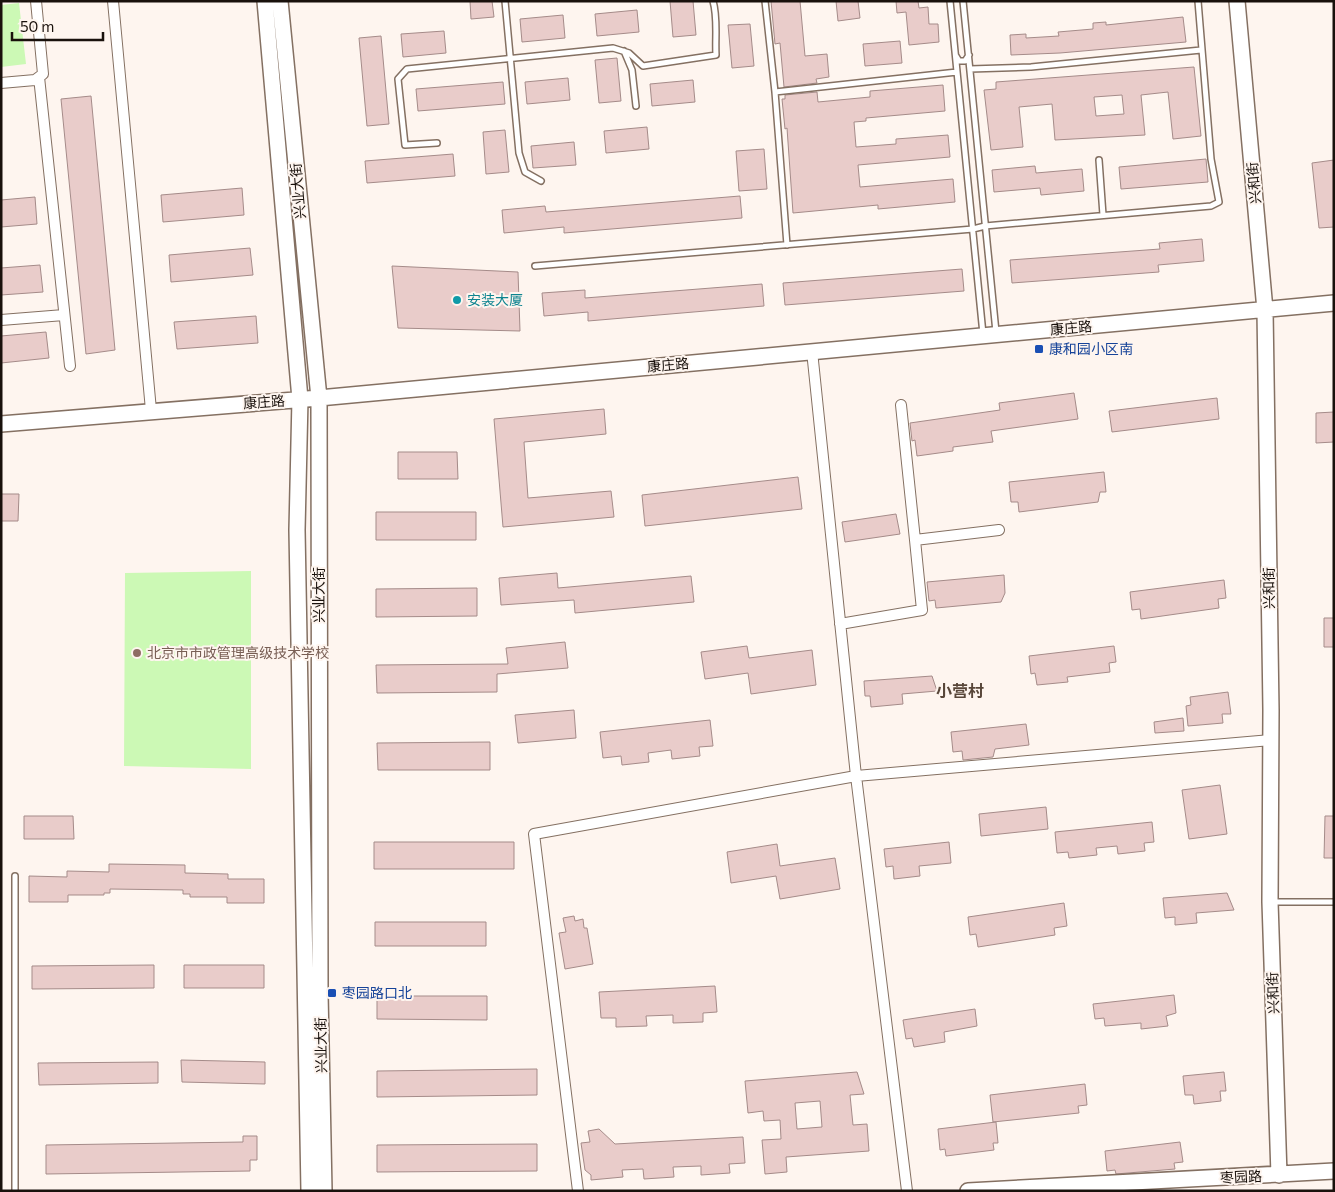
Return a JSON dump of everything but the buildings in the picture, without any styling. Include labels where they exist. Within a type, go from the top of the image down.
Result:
[{"type":"street","points":[[1,83],[35,80],[43,74],[36,1]]},
{"type":"street","points":[[113,1],[152,410]]},
{"type":"street","name":"兴业大街","points":[[264,1],[300,399],[297,530],[309,1191]]},
{"type":"street","name":"兴业大街","points":[[280,1],[319,398],[320,973],[324,1191]]},
{"type":"street","name":"兴和街","points":[[1237,1],[1266,310],[1271,740],[1270,902],[1279,1175]]},
{"type":"street","points":[[39,77],[70,366]]},
{"type":"street","name":"康庄路","points":[[1,424],[152,410],[319,398],[1334,303]]},
{"type":"street","points":[[1,320],[64,315]]},
{"type":"street","points":[[812,351],[856,776],[907,1191]]},
{"type":"street","points":[[840,624],[922,610],[901,405]]},
{"type":"street","points":[[915,540],[999,530]]},
{"type":"street","points":[[578,1191],[534,834],[856,776],[1271,740]]},
{"type":"street","name":"枣园路","points":[[968,1191],[1334,1172]]},
{"type":"lane","points":[[505,1],[519,153],[525,172],[541,180]]},
{"type":"lane","points":[[437,143],[404,145],[398,79],[407,69],[613,48],[629,53],[643,66],[716,55],[714,32],[716,11],[713,1]]},
{"type":"lane","points":[[765,1],[787,245]]},
{"type":"lane","points":[[950,1],[970,205],[990,336]]},
{"type":"lane","points":[[963,1],[985,226],[990,336]]},
{"type":"lane","points":[[535,266],[973,229],[985,226],[1211,206],[1219,202],[1211,159],[1198,1]]},
{"type":"lane","points":[[970,69],[1031,67],[1202,50]]},
{"type":"lane","points":[[624,51],[632,70],[636,106]]},
{"type":"lane","points":[[956,55],[959,61],[964,61],[969,55]]},
{"type":"lane","points":[[774,92],[957,72]]},
{"type":"lane","points":[[958,83],[960,79],[965,77],[971,80]]},
{"type":"lane","points":[[1099,160],[1103,215]]},
{"type":"lane","points":[[970,205],[975,210],[981,209],[983,205]]},
{"type":"lane","points":[[15,1191],[16,876]]},
{"type":"lane","points":[[1270,902],[1334,902]]},
{"type":"green space","points":[[19,3],[26,64],[1,67],[1,5]]},
{"type":"green space","points":[[251,571],[251,769],[124,766],[125,573]]},
{"type":"place","name":"安装大厦","points":[[457,300]]},
{"type":"place","name":"康和园小区南","points":[[1039,349]]},
{"type":"place","name":"北京市市政管理高级技术学校","points":[[137,653]]},
{"type":"place","name":"枣园路口北","points":[[332,993]]},
{"type":"district","name":"小营村","points":[[960,691]]}]
